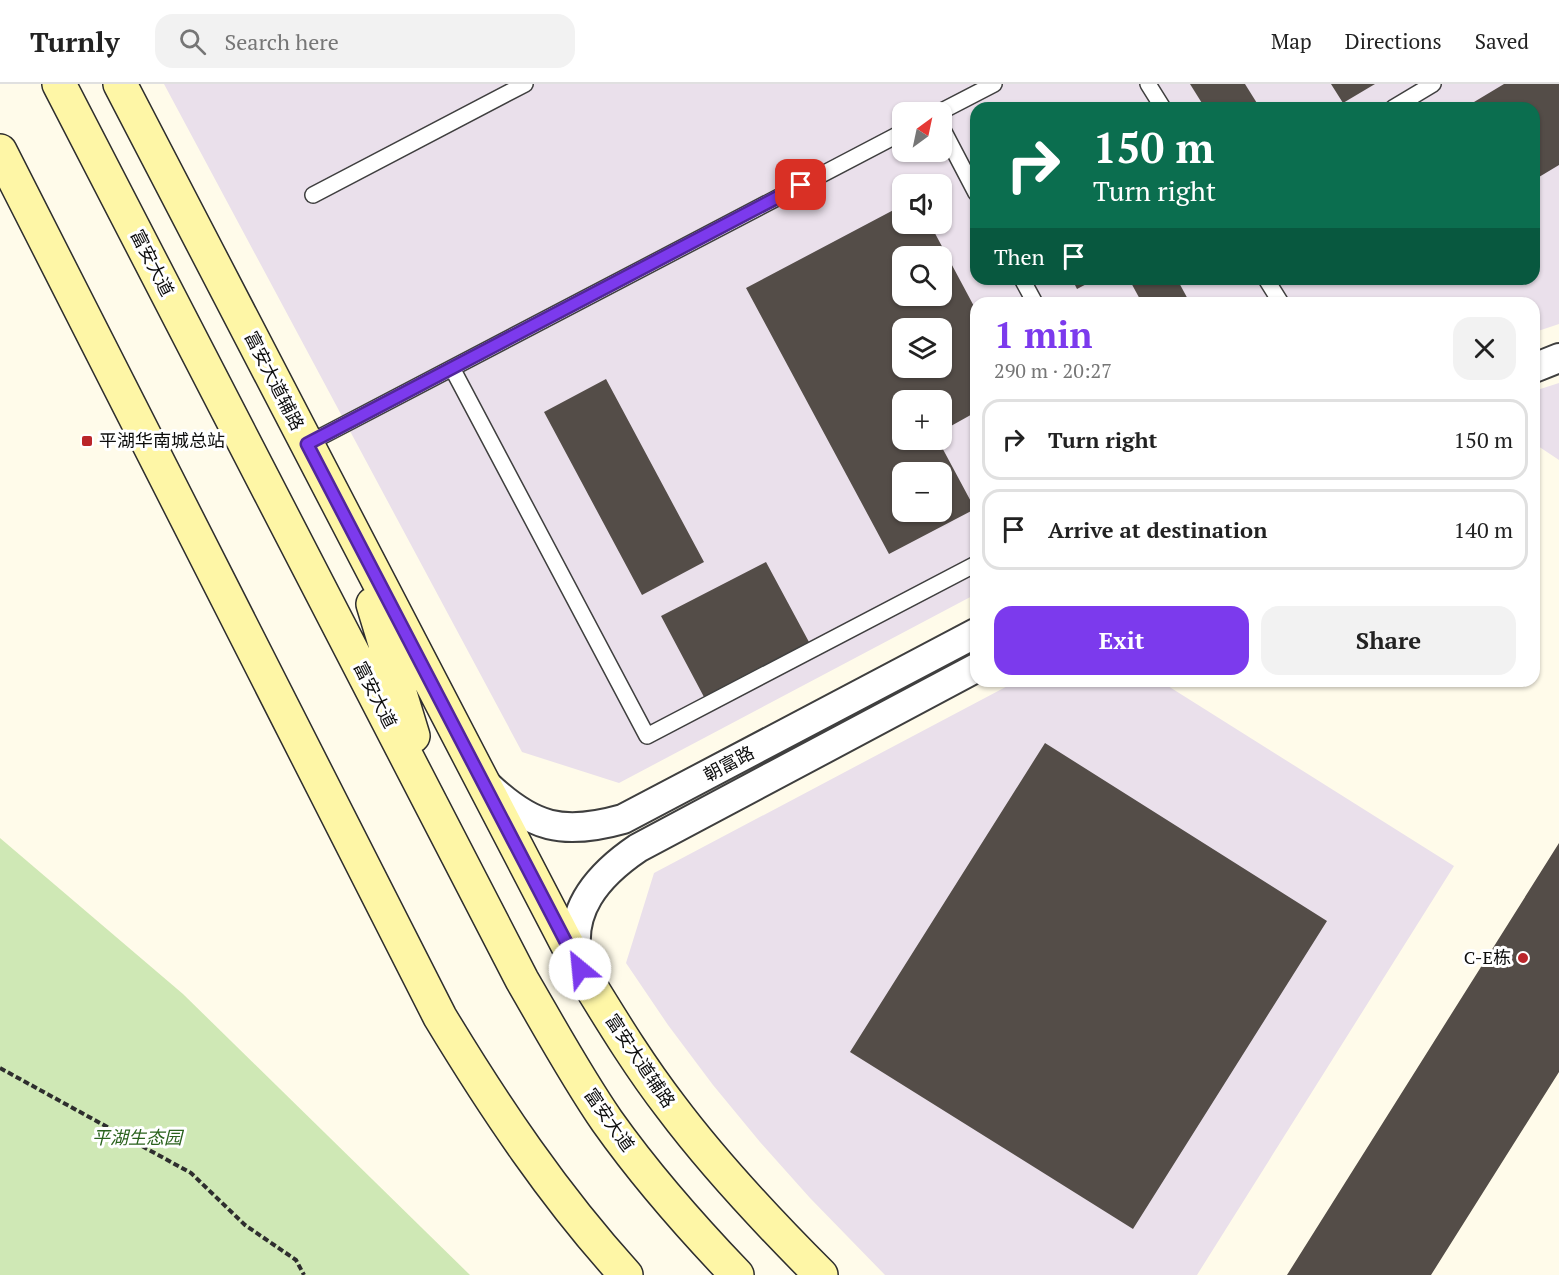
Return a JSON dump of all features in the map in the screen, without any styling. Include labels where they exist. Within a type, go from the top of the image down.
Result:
[{"type":"main road","name":"富安大道","points":[[59,84],[522,980],[607,1121],[652,1180],[705,1242],[737,1275]]},
{"type":"main road","name":"富安大道辅路","points":[[120,84],[580,969],[623,1040],[670,1107],[721,1169],[820,1275]]},
{"type":"main road","points":[[0,151],[440,1017],[475,1075],[555,1191],[626,1275]]},
{"type":"main road","points":[[347,522],[440,820]]},
{"type":"street","points":[[1540,366],[1559,358]]},
{"type":"street","name":"朝富路","points":[[480,778],[508,805],[537,821],[566,828],[595,827],[614,822],[970,636]]},
{"type":"street","name":"朝富路","points":[[580,969],[574,948],[576,929],[583,905],[597,882],[616,862],[638,848],[970,671]]},
{"type":"lane","points":[[313,195],[525,84]]},
{"type":"lane","points":[[952,106],[994,84]]},
{"type":"lane","points":[[1148,84],[1159,102]]},
{"type":"lane","points":[[1403,102],[1433,84]]},
{"type":"lane","points":[[307,444],[892,138]]},
{"type":"lane","points":[[952,147],[970,182]]},
{"type":"lane","points":[[452,368],[647,736],[970,567]]},
{"type":"path","points":[[0,1068],[191,1173],[245,1226],[296,1260],[304,1275]]},
{"type":"shaded area","points":[[164,84],[1559,84],[1559,324],[1540,330],[1540,297],[970,297],[970,597],[619,783],[522,752]]},
{"type":"shaded area","points":[[1559,383],[1559,460],[1540,447],[1540,389]]},
{"type":"shaded area","points":[[1006,687],[1170,687],[1454,866],[1197,1275],[885,1275],[810,1198],[760,1142],[668,1025],[626,963],[654,873]]},
{"type":"green space","name":"平湖生态园","points":[[0,838],[183,994],[470,1275],[0,1275]]},
{"type":"building","points":[[1190,84],[1245,84],[1256,102],[1201,102]]},
{"type":"building","points":[[1331,84],[1375,84],[1345,102],[1342,102]]},
{"type":"building","points":[[1504,84],[1559,84],[1559,165],[1540,176],[1540,102],[1474,102]]},
{"type":"building","points":[[892,211],[892,234],[935,234],[942,246],[892,246],[892,306],[952,306],[952,265],[970,299],[970,415],[952,425],[952,390],[892,390],[892,450],[943,450],[950,462],[892,462],[892,522],[950,522],[889,554],[746,288]]},
{"type":"building","points":[[1132,285],[1180,285],[1187,297],[1139,297]]},
{"type":"building","points":[[606,379],[704,562],[642,595],[544,412]]},
{"type":"building","points":[[952,466],[970,500],[970,512],[952,521]]},
{"type":"building","points":[[766,562],[809,642],[704,697],[661,616]]},
{"type":"building","points":[[1045,743],[1327,921],[1133,1229],[850,1052]]},
{"type":"building","name":"C-E栋","points":[[1559,843],[1559,1072],[1431,1275],[1287,1275]]},
{"type":"place","name":"平湖华南城总站","points":[[87,441]]},
{"type":"place","name":"C-E栋","points":[[1523,958]]},
{"type":"route","points":[[580,969],[307,444],[801,185]]}]
